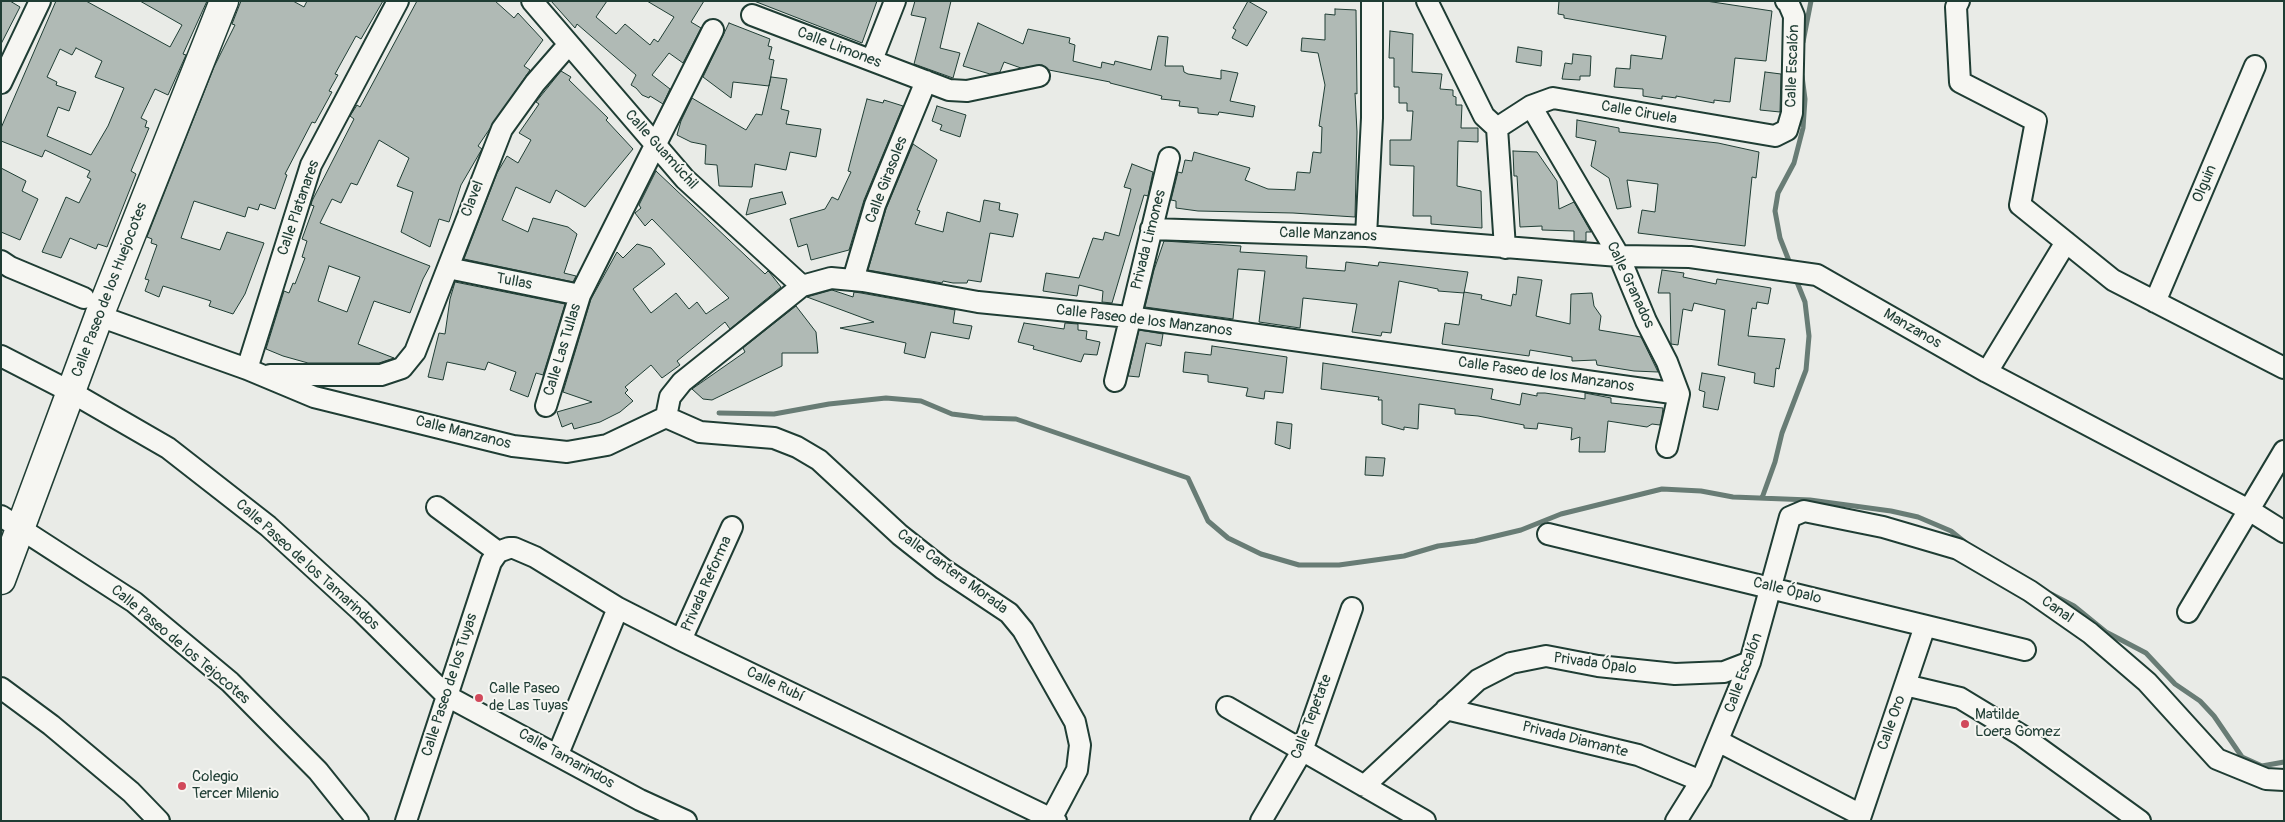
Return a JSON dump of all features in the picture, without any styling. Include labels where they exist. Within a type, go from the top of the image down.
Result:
[{"type":"street","points":[[1,84],[40,1]]},
{"type":"street","name":"Calle Paseo de los Huejocotes","points":[[1,580],[12,522],[71,392],[91,307],[224,1]]},
{"type":"street","name":"Calle Platanares","points":[[253,372],[311,165],[398,1]]},
{"type":"street","name":"Calle Guamúchil","points":[[532,1],[685,179],[802,286]]},
{"type":"street","points":[[872,60],[896,1]]},
{"type":"street","points":[[1366,236],[1372,118],[1372,1]]},
{"type":"street","points":[[1427,1],[1484,116],[1497,128],[1505,248]]},
{"type":"street","points":[[1959,1],[1956,7],[1960,82],[2036,121],[2020,205],[2113,280],[2284,368]]},
{"type":"street","name":"Calle Escalón","points":[[1787,2],[1794,16],[1792,113],[1787,130]]},
{"type":"street","name":"Calle Limones","points":[[752,15],[926,81]]},
{"type":"street","points":[[654,144],[713,30]]},
{"type":"street","name":"Clavel","points":[[402,368],[415,352],[472,200],[502,129],[535,83],[569,44]]},
{"type":"street","name":"Olguin","points":[[2155,302],[2255,66]]},
{"type":"street","points":[[926,81],[949,90],[967,91],[1040,76]]},
{"type":"street","name":"Calle Girasoles","points":[[853,280],[875,205],[926,81]]},
{"type":"street","name":"Calle Ciruela","points":[[1497,128],[1531,106],[1553,98],[1775,136],[1787,130]]},
{"type":"street","name":"Calle Granados","points":[[1531,106],[1619,256],[1679,394]]},
{"type":"street","name":"Calle Las Tullas","points":[[546,406],[580,295],[654,144]]},
{"type":"street","name":"Privada Limones","points":[[1115,381],[1169,158]]},
{"type":"street","name":"Calle Manzanos","points":[[1151,229],[1366,236],[1505,248]]},
{"type":"street","points":[[1987,372],[2066,242]]},
{"type":"street","name":"Manzanos","points":[[1505,248],[1619,256],[1690,257],[1817,275],[1987,372],[2249,510],[2284,532]]},
{"type":"street","name":"Calle Manzanos","points":[[1,261],[91,307],[314,397],[513,446],[567,452],[607,445],[666,417]]},
{"type":"street","name":"Tullas","points":[[448,268],[580,295]]},
{"type":"street","name":"Calle Paseo de los Manzanos","points":[[666,417],[670,397],[682,382],[802,286],[831,278],[853,280],[978,302],[1129,318],[1679,394]]},
{"type":"street","name":"Calle Paseo de los Tamarindos","points":[[1,356],[71,392],[168,448],[268,526],[361,612],[447,696]]},
{"type":"street","name":"Calle Manzanos","points":[[253,372],[381,375],[402,368]]},
{"type":"street","points":[[1667,447],[1679,394]]},
{"type":"street","name":"Calle Cantera Morada","points":[[666,417],[700,432],[774,438],[796,446],[819,460],[900,535],[943,569],[1009,613],[1023,630],[1075,722],[1080,745],[1077,770],[1052,820]]},
{"type":"street","points":[[2188,612],[2284,451]]},
{"type":"street","points":[[438,507],[498,552]]},
{"type":"street","name":"Canal","points":[[1790,518],[1804,511],[1883,527],[1958,549],[2030,591],[2090,633],[2147,682],[2217,759],[2266,779],[2284,780]]},
{"type":"street","name":"Calle Escalón","points":[[1676,821],[1702,781],[1750,662],[1790,518]]},
{"type":"street","name":"Calle Paseo de los Tejocotes","points":[[12,522],[134,602],[230,682],[318,771],[358,821]]},
{"type":"street","name":"Privada Reforma","points":[[681,640],[732,528]]},
{"type":"street","name":"Calle Ópalo","points":[[1548,534],[2025,650]]},
{"type":"street","name":"Calle Rubí","points":[[498,552],[514,548],[535,557],[618,608],[1052,820]]},
{"type":"street","name":"Calle Paseo de los Tuyas","points":[[406,821],[491,562],[498,552]]},
{"type":"street","points":[[558,754],[618,608]]},
{"type":"street","name":"Calle Tepetate","points":[[1261,821],[1302,751],[1352,608]]},
{"type":"street","name":"Calle Oro","points":[[1860,818],[1925,626]]},
{"type":"street","name":"Privada Ópalo","points":[[1364,786],[1478,680],[1511,663],[1546,656],[1598,666],[1675,674],[1724,672],[1750,662]]},
{"type":"street","points":[[1905,685],[1960,698],[2021,735],[2131,818]]},
{"type":"street","points":[[1,688],[52,725],[131,792],[160,821]]},
{"type":"street","name":"Calle Tamarindos","points":[[447,696],[558,754],[640,800],[686,821]]},
{"type":"street","points":[[1226,708],[1425,821]]},
{"type":"street","name":"Privada Diamante","points":[[1446,709],[1638,755],[1702,781]]},
{"type":"street","points":[[1718,742],[1860,818]]},
{"type":"building","points":[[1,1],[10,1],[20,7],[1,44]]},
{"type":"building","points":[[56,1],[86,1],[170,47],[182,25],[140,1],[207,1],[183,54],[186,55],[168,95],[155,89],[141,118],[147,121],[145,127],[149,128],[131,171],[136,174],[107,247],[98,244],[96,249],[70,238],[61,258],[42,252],[66,197],[79,203],[91,179],[87,177],[90,171],[45,150],[42,157],[1,141],[1,128]],"holes":[[[76,48],[102,61],[95,77],[124,88],[108,126],[91,155],[47,136],[58,107],[69,111],[76,92],[56,85],[57,82],[47,77],[60,49],[72,55]]]},
{"type":"building","points":[[241,1],[293,1],[304,7],[307,1],[383,1],[361,39],[356,36],[335,74],[338,75],[329,91],[332,92],[315,123],[312,122],[285,174],[287,175],[275,209],[260,204],[258,210],[248,207],[245,217],[194,201],[181,238],[220,250],[227,232],[264,243],[245,294],[233,314],[209,306],[211,301],[163,286],[159,297],[145,291],[149,280],[145,279],[157,245],[151,243],[152,239],[147,237],[214,67],[235,25],[232,24]]},
{"type":"building","points":[[417,1],[495,1],[514,18],[518,13],[543,40],[524,66],[530,70],[478,146],[482,149],[461,185],[449,222],[439,219],[430,247],[401,232],[413,192],[397,186],[409,158],[379,140],[357,185],[351,183],[341,203],[332,199],[320,223],[430,266],[410,313],[374,301],[358,344],[394,358],[379,363],[308,363],[266,349],[284,291],[289,293],[293,283],[295,284],[305,258],[302,257],[307,241],[302,239],[314,206],[311,205],[312,201],[354,119],[350,116],[357,105],[360,107]],"holes":[[[329,266],[360,277],[347,312],[318,301]]]},
{"type":"building","points":[[551,1],[607,1],[596,17],[616,34],[625,24],[650,45],[654,39],[658,42],[674,17],[647,1],[704,1],[691,22],[701,28],[683,63],[669,53],[652,75],[670,89],[663,104],[650,96],[649,98],[642,95],[631,85],[636,75],[577,24],[575,28]]},
{"type":"building","points":[[754,1],[877,1],[862,43]]},
{"type":"building","points":[[915,1],[951,1],[940,48],[960,53],[953,78],[914,64],[926,18],[911,15]]},
{"type":"building","points":[[1248,1],[1267,12],[1247,46],[1232,38],[1236,30],[1233,28]]},
{"type":"building","points":[[1559,1],[1706,1],[1772,11],[1766,61],[1735,58],[1730,102],[1714,100],[1714,103],[1676,96],[1676,98],[1662,96],[1662,99],[1643,96],[1643,89],[1614,87],[1616,68],[1630,69],[1631,55],[1662,59],[1666,36],[1564,18],[1564,15],[1558,14]]},
{"type":"building","points":[[1335,9],[1356,10],[1357,94],[1355,93],[1357,132],[1355,217],[1293,213],[1198,211],[1176,208],[1176,201],[1171,200],[1178,172],[1182,173],[1185,160],[1192,161],[1194,152],[1250,168],[1245,180],[1268,189],[1295,190],[1297,172],[1310,173],[1313,152],[1321,153],[1322,127],[1319,126],[1325,85],[1318,53],[1301,51],[1302,38],[1325,40],[1325,14],[1335,15]]},
{"type":"building","points":[[729,23],[770,39],[768,46],[772,47],[769,59],[774,60],[769,86],[733,82],[731,98],[703,77]]},
{"type":"building","points":[[978,23],[1023,44],[1028,29],[1070,38],[1069,43],[1075,45],[1073,61],[1101,68],[1102,62],[1114,65],[1115,61],[1151,70],[1158,36],[1168,37],[1165,66],[1183,66],[1184,72],[1188,74],[1221,79],[1221,70],[1238,73],[1230,101],[1255,106],[1253,117],[1219,112],[1218,115],[1198,113],[1198,108],[1179,106],[1180,101],[1161,99],[1162,96],[1110,82],[1049,70],[1042,65],[1021,68],[1004,62],[1000,72],[990,74],[963,66]]},
{"type":"building","points":[[1390,31],[1413,34],[1412,72],[1442,74],[1440,89],[1453,90],[1453,96],[1456,97],[1456,105],[1462,105],[1461,128],[1478,128],[1478,142],[1458,141],[1457,186],[1481,191],[1482,228],[1431,224],[1431,216],[1413,216],[1414,166],[1390,165],[1390,140],[1411,140],[1413,111],[1407,111],[1407,103],[1399,103],[1399,87],[1394,87],[1394,58],[1389,58]]},
{"type":"building","points":[[1518,47],[1542,51],[1541,66],[1516,62]]},
{"type":"building","points":[[1573,54],[1591,56],[1590,76],[1580,76],[1580,80],[1562,79],[1565,63],[1572,64]]},
{"type":"building","points":[[561,71],[571,77],[569,80],[608,118],[606,120],[633,149],[585,207],[556,190],[550,203],[516,187],[502,220],[528,232],[533,218],[568,227],[577,234],[564,273],[576,276],[573,282],[464,259],[497,173],[507,156],[518,163],[531,140],[519,133],[539,104],[536,102]]},
{"type":"building","points":[[1765,72],[1781,74],[1780,112],[1760,110]]},
{"type":"building","points":[[771,77],[787,79],[781,109],[789,111],[786,124],[821,129],[816,157],[790,152],[786,170],[755,164],[752,187],[719,186],[717,165],[705,164],[706,145],[691,142],[677,135],[681,121],[692,98],[746,130],[756,114],[762,115]]},
{"type":"building","points":[[867,99],[883,103],[884,100],[903,106],[864,200],[849,250],[811,260],[807,244],[798,247],[790,219],[825,209],[832,197],[838,200],[851,172],[848,171]]},
{"type":"building","points":[[937,106],[966,115],[960,137],[940,130],[942,125],[932,121]]},
{"type":"building","points":[[1577,120],[1619,128],[1619,132],[1718,143],[1759,152],[1756,178],[1752,177],[1745,246],[1638,233],[1642,210],[1655,212],[1658,184],[1627,180],[1631,207],[1617,209],[1609,178],[1591,166],[1596,141],[1576,137]]},
{"type":"building","points":[[913,144],[937,160],[917,210],[920,211],[915,224],[943,232],[947,212],[980,222],[984,200],[1000,203],[999,210],[1018,214],[1013,237],[990,233],[981,282],[968,280],[967,283],[943,281],[942,283],[868,270],[886,209]]},
{"type":"building","points":[[1513,151],[1537,152],[1557,181],[1559,209],[1574,202],[1591,232],[1586,232],[1586,241],[1574,241],[1574,231],[1542,230],[1542,226],[1520,227],[1517,176],[1514,176]]},
{"type":"building","points":[[1132,164],[1153,172],[1148,196],[1144,195],[1112,303],[1102,302],[1103,291],[1079,285],[1077,296],[1043,291],[1046,273],[1079,278],[1093,238],[1103,240],[1105,232],[1119,236],[1131,189],[1124,187]]},
{"type":"building","points":[[1,168],[26,181],[22,191],[38,199],[20,240],[1,232]]},
{"type":"building","points":[[656,171],[765,274],[768,271],[781,287],[730,329],[725,322],[677,361],[680,365],[662,378],[651,365],[625,387],[628,390],[625,393],[633,401],[620,412],[600,422],[574,429],[572,423],[562,427],[557,412],[592,402],[563,392],[591,299],[617,252],[623,258],[637,244],[651,248],[665,264],[633,289],[651,313],[676,293],[689,309],[697,302],[706,314],[729,298],[652,219],[645,226],[635,213],[641,208],[639,205]]},
{"type":"building","points":[[782,192],[786,204],[746,215],[750,199]]},
{"type":"building","points":[[1164,241],[1241,246],[1240,252],[1307,256],[1306,268],[1345,271],[1346,262],[1378,266],[1379,262],[1468,272],[1464,293],[1438,291],[1438,289],[1399,281],[1391,333],[1382,332],[1381,336],[1352,332],[1357,304],[1303,298],[1300,328],[1259,322],[1265,271],[1238,269],[1233,319],[1145,307],[1154,270]]},
{"type":"building","points":[[1662,270],[1684,273],[1683,277],[1716,284],[1717,279],[1771,288],[1768,304],[1757,302],[1756,309],[1752,308],[1748,336],[1785,339],[1779,369],[1776,368],[1774,387],[1754,383],[1755,373],[1718,365],[1725,310],[1694,303],[1692,311],[1683,309],[1678,345],[1671,344],[1670,293],[1658,293]]},
{"type":"building","points":[[1518,277],[1542,280],[1536,316],[1570,324],[1571,294],[1592,293],[1594,306],[1601,316],[1599,330],[1641,337],[1658,372],[1634,371],[1597,365],[1596,360],[1572,361],[1572,357],[1530,350],[1529,356],[1442,344],[1445,323],[1459,325],[1464,292],[1482,295],[1481,299],[1511,306],[1513,294],[1516,295]]},
{"type":"building","points":[[455,282],[565,304],[543,375],[536,373],[528,397],[510,390],[516,372],[488,362],[485,370],[447,362],[443,380],[428,377],[439,333],[445,334],[450,299]]},
{"type":"building","points":[[832,290],[853,297],[854,292],[955,310],[953,323],[972,326],[969,339],[931,332],[925,358],[904,353],[906,343],[840,328],[874,322],[807,297]]},
{"type":"building","points":[[796,306],[816,332],[818,353],[782,353],[782,366],[712,400],[703,399],[692,389],[745,352],[743,348]]},
{"type":"building","points":[[1024,323],[1064,329],[1065,323],[1078,324],[1078,330],[1087,331],[1086,339],[1100,342],[1097,355],[1084,354],[1081,362],[1033,349],[1034,346],[1018,342]]},
{"type":"building","points":[[1139,330],[1163,334],[1161,346],[1146,343],[1139,377],[1128,376]]},
{"type":"building","points":[[1212,346],[1287,357],[1283,393],[1265,391],[1264,399],[1246,396],[1248,388],[1208,382],[1208,375],[1183,372],[1185,352],[1211,355]]},
{"type":"building","points":[[1323,363],[1493,389],[1491,399],[1520,405],[1522,393],[1537,396],[1537,393],[1545,393],[1585,399],[1585,393],[1611,398],[1611,403],[1663,408],[1662,416],[1660,425],[1652,424],[1647,427],[1608,421],[1605,452],[1579,452],[1580,437],[1571,440],[1572,428],[1538,423],[1537,429],[1524,428],[1524,425],[1478,416],[1455,414],[1455,409],[1419,404],[1418,429],[1404,427],[1404,430],[1382,424],[1382,400],[1378,400],[1379,397],[1321,389]]},
{"type":"building","points":[[1702,373],[1725,377],[1718,410],[1703,407],[1705,392],[1699,390]]},
{"type":"building","points":[[1277,422],[1292,424],[1290,449],[1275,444]]},
{"type":"building","points":[[1366,457],[1385,458],[1383,476],[1365,475]]},
{"type":"waterway","points":[[1803,42],[1811,1]]},
{"type":"waterway","points":[[1791,266],[1780,238],[1775,211],[1778,193],[1794,163],[1803,128],[1805,99],[1802,76]]},
{"type":"waterway","points":[[1762,498],[1775,462],[1782,433],[1806,370],[1809,336],[1805,302],[1795,277]]},
{"type":"waterway","points":[[719,413],[774,414],[829,404],[886,398],[921,401],[952,414],[983,418],[1016,419],[1188,478],[1208,521],[1228,538],[1261,554],[1299,565],[1339,565],[1404,556],[1438,546],[1475,541],[1521,530],[1561,514],[1662,489],[1701,491],[1733,497],[1810,500],[1891,511],[1918,517],[1951,531],[1966,543]]},
{"type":"waterway","points":[[2051,594],[2074,606],[2106,632],[2146,653],[2175,684],[2200,701],[2214,716],[2242,757],[2262,766],[2284,762]]},
{"type":"place","name":"Calle Paseo de Las Tuyas","points":[[479,698]]},
{"type":"place","name":"Matilde Loera Gomez","points":[[1965,724]]},
{"type":"place","name":"Colegio Tercer Milenio","points":[[182,786]]}]
